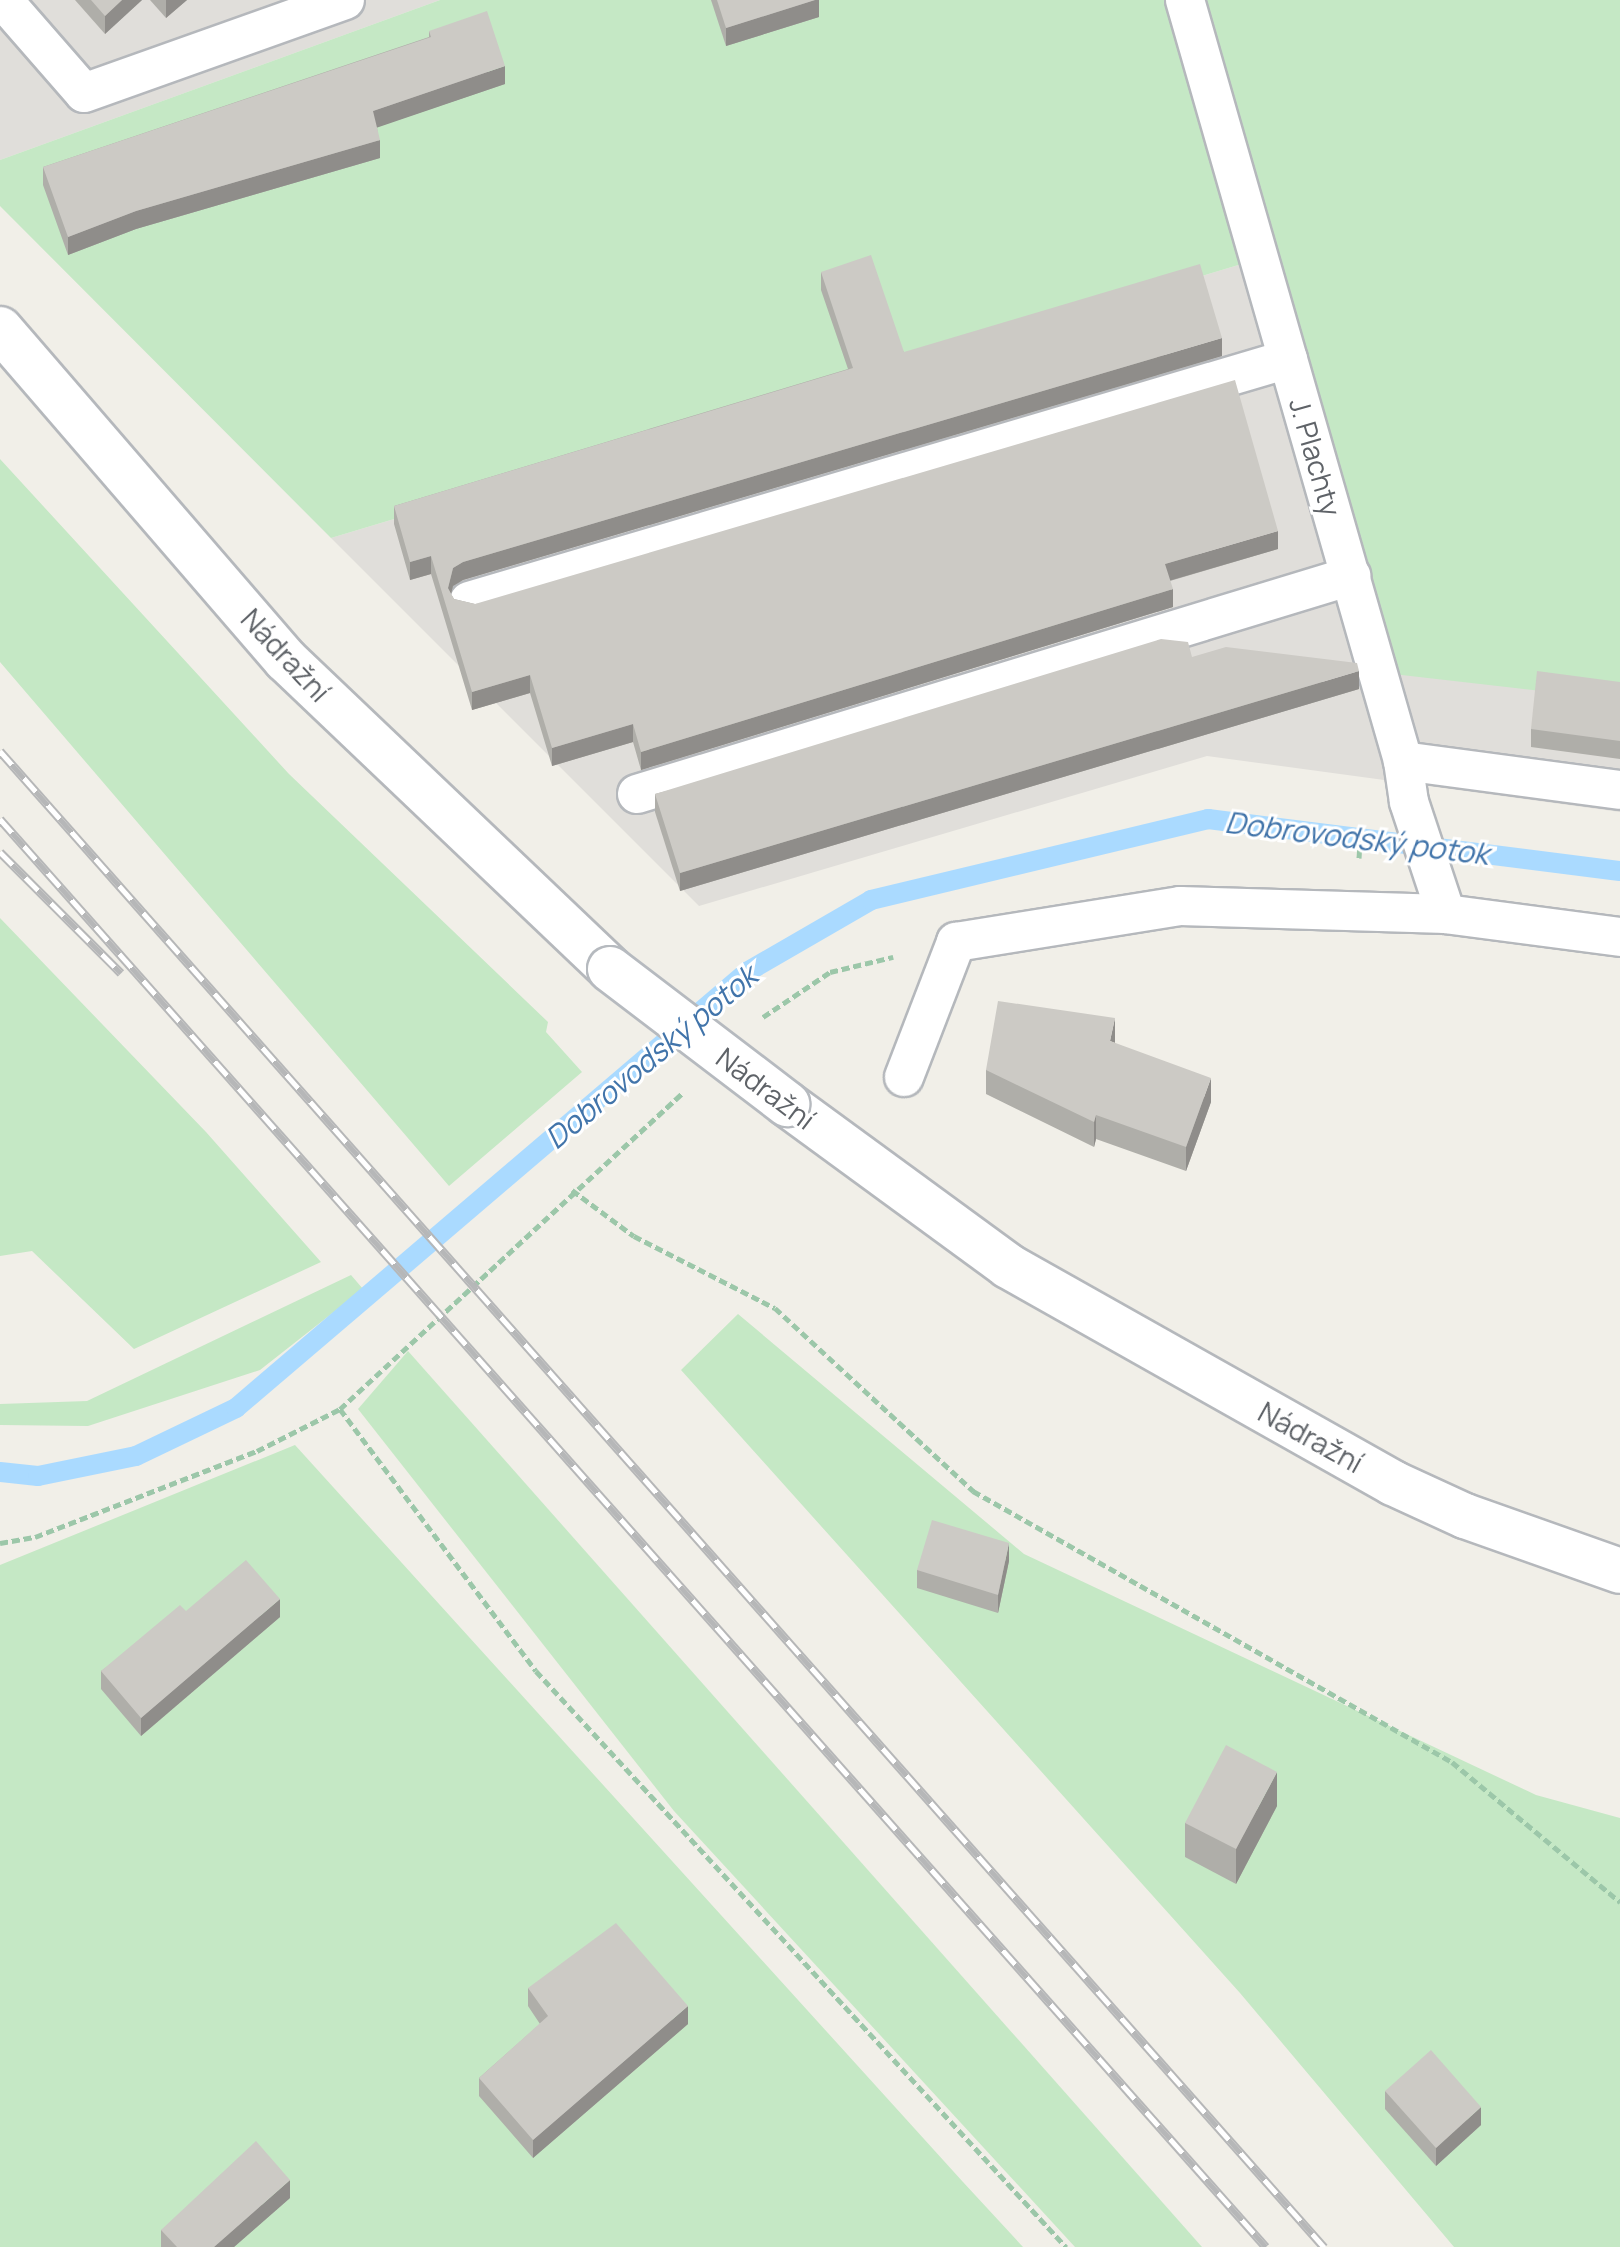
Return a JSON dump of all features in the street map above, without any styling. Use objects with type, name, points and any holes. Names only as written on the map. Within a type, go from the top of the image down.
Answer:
[{"type":"main road","name":"Nádražní","points":[[0,329],[286,660],[610,969],[1008,1266],[1380,1476],[1465,1516],[1620,1571]]},
{"type":"lane","points":[[3,0],[84,93],[318,4]]},
{"type":"lane","name":"J. Plachty","points":[[1185,0],[1403,761],[1409,802],[1442,904]]},
{"type":"lane","points":[[469,601],[1288,359]]},
{"type":"lane","points":[[637,794],[1351,576]]},
{"type":"lane","points":[[1403,761],[1620,790]]},
{"type":"lane","points":[[904,1077],[956,942],[1180,906],[1442,904],[1620,937]]},
{"type":"path","points":[[1359,866],[1361,820]]},
{"type":"path","points":[[759,1020],[830,972],[956,942]]},
{"type":"path","points":[[0,1543],[35,1537],[227,1462],[340,1409],[572,1190],[686,1089]]},
{"type":"path","points":[[572,1190],[634,1236],[775,1308],[847,1380],[973,1491],[1452,1762],[1620,1902]]},
{"type":"path","points":[[340,1409],[536,1671],[1066,2247]]},
{"type":"shaded area","points":[[0,0],[440,0],[0,160]]},
{"type":"shaded area","points":[[1245,263],[1537,689],[1620,700],[1620,812],[1207,756],[699,906],[331,538]]},
{"type":"green space","points":[[440,0],[1620,0],[1620,700],[1358,670],[1245,263],[331,538],[0,206],[0,160]]},
{"type":"green space","points":[[0,459],[289,774],[548,1022],[546,1032],[582,1072],[449,1186],[0,662]]},
{"type":"green space","points":[[0,918],[206,1132],[321,1262],[134,1349],[32,1251],[0,1256]]},
{"type":"green space","points":[[351,1275],[363,1289],[260,1370],[88,1426],[0,1425],[0,1404],[87,1401]]},
{"type":"green space","points":[[738,1314],[1024,1554],[1536,1795],[1620,1818],[1620,2247],[1454,2247],[1240,1993],[681,1370]]},
{"type":"green space","points":[[408,1351],[1202,2247],[1075,2247],[674,1811],[358,1409]]},
{"type":"green space","points":[[295,1445],[1023,2247],[0,2247],[0,1565]]},
{"type":"building","points":[[91,0],[122,0],[105,16]]},
{"type":"building","points":[[717,0],[815,0],[726,28]]},
{"type":"building","points":[[487,11],[505,66],[373,111],[380,140],[136,211],[68,237],[43,167],[431,37],[429,31]]},
{"type":"building","points":[[871,255],[904,352],[1200,264],[1222,338],[463,562],[453,568],[448,588],[454,599],[475,604],[1235,380],[1278,531],[1165,564],[1173,589],[641,752],[633,724],[552,748],[530,675],[472,692],[431,556],[410,562],[394,506],[853,368],[821,272]]},
{"type":"building","points":[[1161,639],[1188,642],[1192,657],[1226,647],[1357,663],[1359,671],[680,873],[655,794]]},
{"type":"building","points":[[1537,671],[1620,682],[1620,741],[1531,729]]},
{"type":"building","points":[[998,1001],[1115,1018],[1110,1041],[1211,1078],[1186,1147],[1096,1115],[1094,1122],[986,1070]]},
{"type":"building","points":[[932,1520],[1009,1543],[998,1595],[917,1570]]},
{"type":"building","points":[[246,1560],[280,1599],[141,1718],[101,1671],[180,1605],[186,1611]]},
{"type":"building","points":[[1226,1745],[1277,1772],[1236,1849],[1185,1823]]},
{"type":"building","points":[[616,1923],[688,2006],[533,2140],[479,2078],[548,2016],[528,1988]]},
{"type":"building","points":[[1431,2050],[1481,2107],[1436,2148],[1385,2091]]},
{"type":"building","points":[[256,2141],[290,2180],[214,2247],[177,2247],[161,2230]]},
{"type":"waterway","name":"Dobrovodský potok","points":[[0,1472],[38,1476],[136,1456],[236,1408],[747,972],[871,900],[1208,819],[1620,871]]},
{"type":"railway","points":[[0,751],[1324,2247]]},
{"type":"railway","points":[[0,819],[1266,2247]]},
{"type":"railway","points":[[0,852],[121,973]]}]
